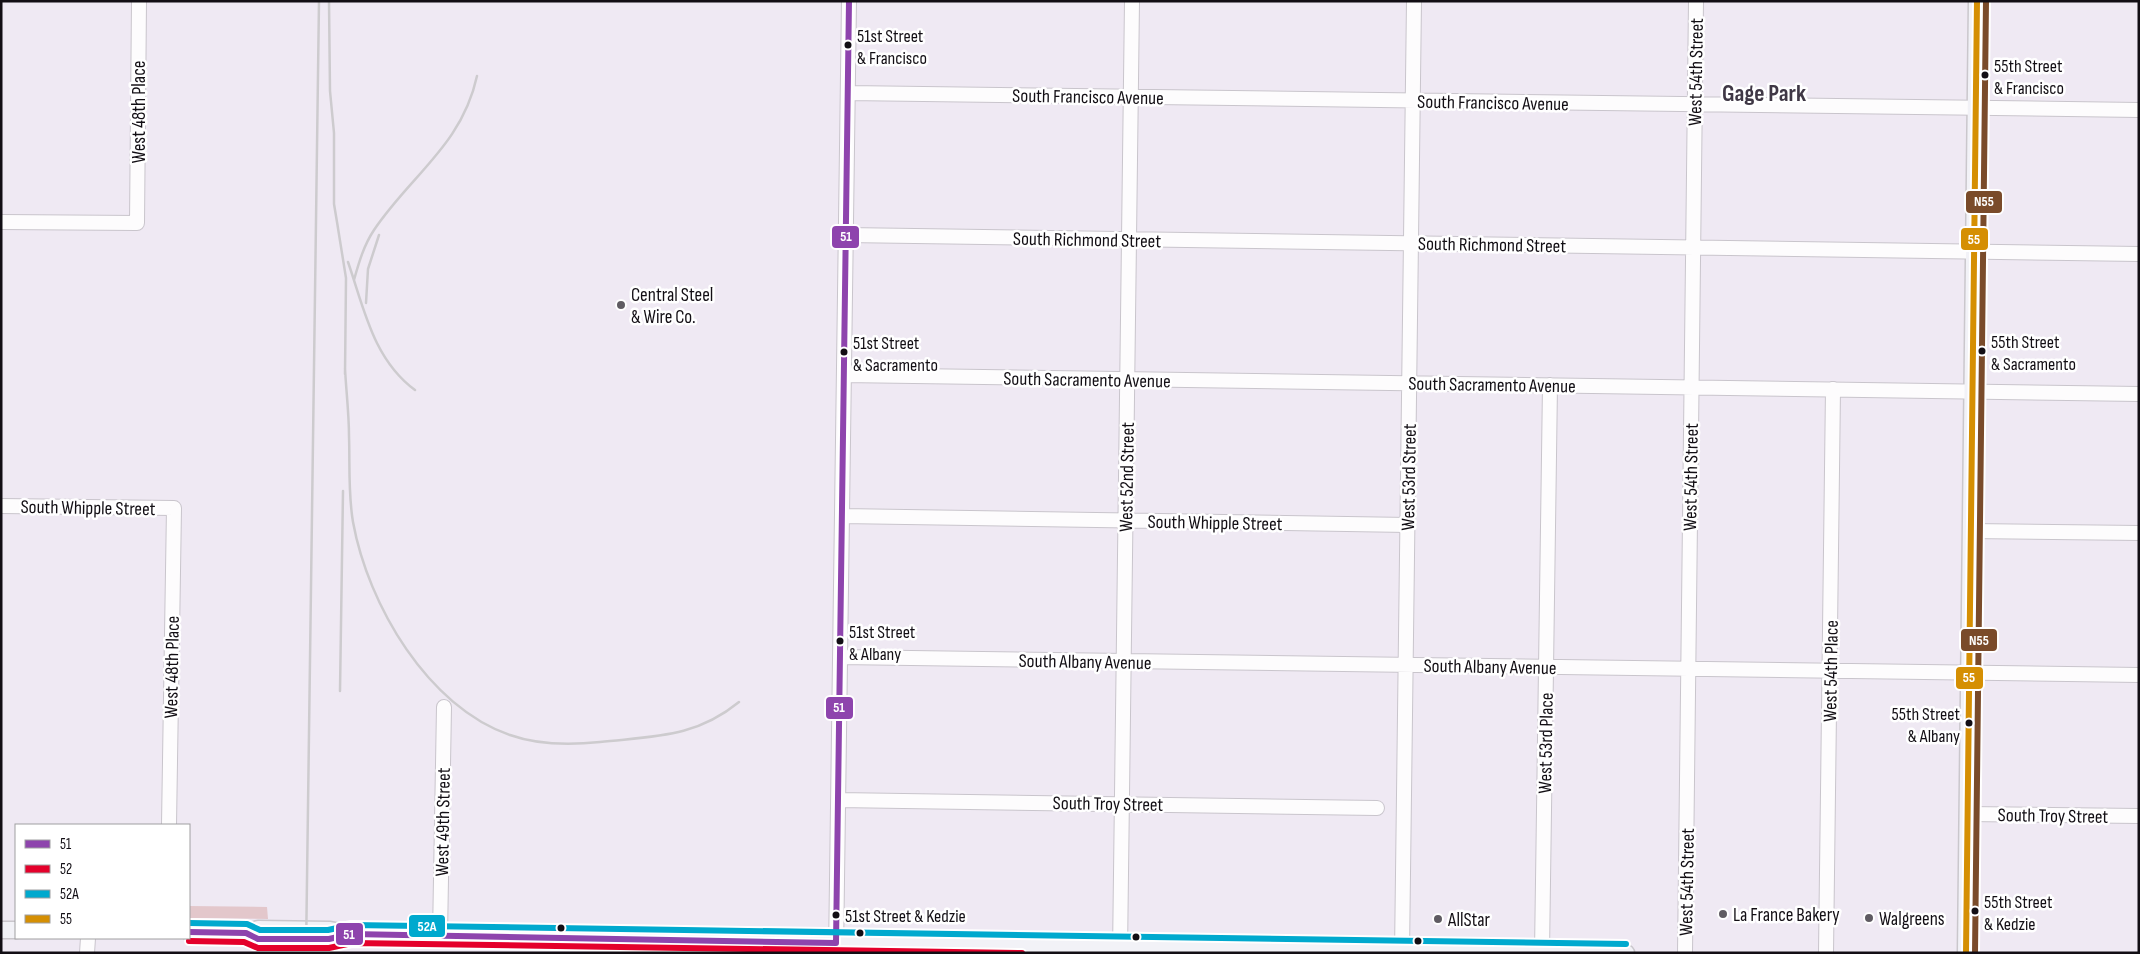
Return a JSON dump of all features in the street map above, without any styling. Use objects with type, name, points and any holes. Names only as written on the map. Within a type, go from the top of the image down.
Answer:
[{"type":"main road","points":[[1966,953],[1976,1]]},
{"type":"main road","points":[[190,932],[246,933],[258,929],[330,930],[351,934],[836,948],[1626,953]]},
{"type":"main road","points":[[1,930],[15,930]]},
{"type":"street","name":"West 48th Place","points":[[1,222],[137,223],[139,1]]},
{"type":"street","points":[[836,948],[850,1]]},
{"type":"street","name":"West 52nd Street","points":[[1120,949],[1132,1]]},
{"type":"street","name":"West 53rd Street","points":[[1402,951],[1414,1]]},
{"type":"street","name":"West 54th Street","points":[[1685,953],[1696,1]]},
{"type":"street","name":"South Francisco Avenue","points":[[848,93],[2139,110]]},
{"type":"street","name":"South Richmond Street","points":[[846,235],[2139,254]]},
{"type":"street","name":"South Sacramento Avenue","points":[[844,375],[2139,394]]},
{"type":"street","name":"West 53rd Place","points":[[1542,952],[1550,385]]},
{"type":"street","name":"West 54th Place","points":[[1826,953],[1834,389]]},
{"type":"street","name":"South Whipple Street","points":[[1,506],[174,508]]},
{"type":"street","name":"West 48th Place","points":[[169,824],[174,508]]},
{"type":"street","name":"South Whipple Street","points":[[842,516],[1408,525]]},
{"type":"street","points":[[1970,531],[2139,533]]},
{"type":"street","name":"South Albany Avenue","points":[[840,657],[2139,675]]},
{"type":"street","name":"West 49th Street","points":[[440,936],[444,707]]},
{"type":"street","name":"South Troy Street","points":[[838,800],[1377,808]]},
{"type":"street","name":"South Troy Street","points":[[1968,814],[2139,816]]},
{"type":"street","points":[[87,953],[88,939]]},
{"type":"shaded area","points":[[190,906],[267,907],[268,919],[190,918]]},
{"type":"railway","points":[[306,953],[319,1]]},
{"type":"railway","points":[[329,1],[330,91],[334,133],[334,204],[338,228]]},
{"type":"railway","points":[[354,280],[370,236],[388,210],[448,141],[470,100],[477,76]]},
{"type":"railway","points":[[337,222],[346,278],[345,374]]},
{"type":"railway","points":[[366,303],[368,269],[379,235]]},
{"type":"railway","points":[[348,262],[365,315],[380,348],[389,363],[415,390]]},
{"type":"railway","points":[[345,368],[349,427],[350,500],[361,554],[372,586],[406,649],[428,677],[453,702],[480,721],[510,735],[532,741],[566,744],[656,736],[690,729],[723,714],[739,702]]},
{"type":"railway","points":[[340,691],[343,491]]},
{"type":"transit line","name":"51","points":[[836,943],[849,1]]},
{"type":"transit line","name":"55","points":[[1966,953],[1977,1]]},
{"type":"transit line","name":"N55","points":[[1975,953],[1986,1]]},
{"type":"transit line","name":"52A","points":[[190,923],[247,924],[260,930],[328,930],[351,925],[1626,944]]},
{"type":"transit line","name":"51","points":[[190,932],[246,933],[258,939],[329,939],[351,934],[836,943]]},
{"type":"transit line","name":"52","points":[[189,941],[244,942],[258,948],[329,948],[352,943],[1022,953]]},
{"type":"place","name":"51st Street & Francisco","points":[[848,45]]},
{"type":"place","name":"55th Street & Francisco","points":[[1985,75]]},
{"type":"place","name":"Central Steel & Wire Co.","points":[[621,305]]},
{"type":"place","name":"55th Street & Sacramento","points":[[1982,351]]},
{"type":"place","name":"51st Street & Sacramento","points":[[844,352]]},
{"type":"place","name":"51st Street & Albany","points":[[840,641]]},
{"type":"place","name":"55th Street & Albany","points":[[1969,723]]},
{"type":"place","name":"55th Street & Kedzie","points":[[1975,911]]},
{"type":"place","name":"La France Bakery","points":[[1723,914]]},
{"type":"place","name":"51st Street & Kedzie","points":[[836,915]]},
{"type":"place","name":"Walgreens","points":[[1869,918]]},
{"type":"place","name":"AllStar","points":[[1438,919]]},
{"type":"district","name":"Gage Park","points":[[1764,93]]}]
